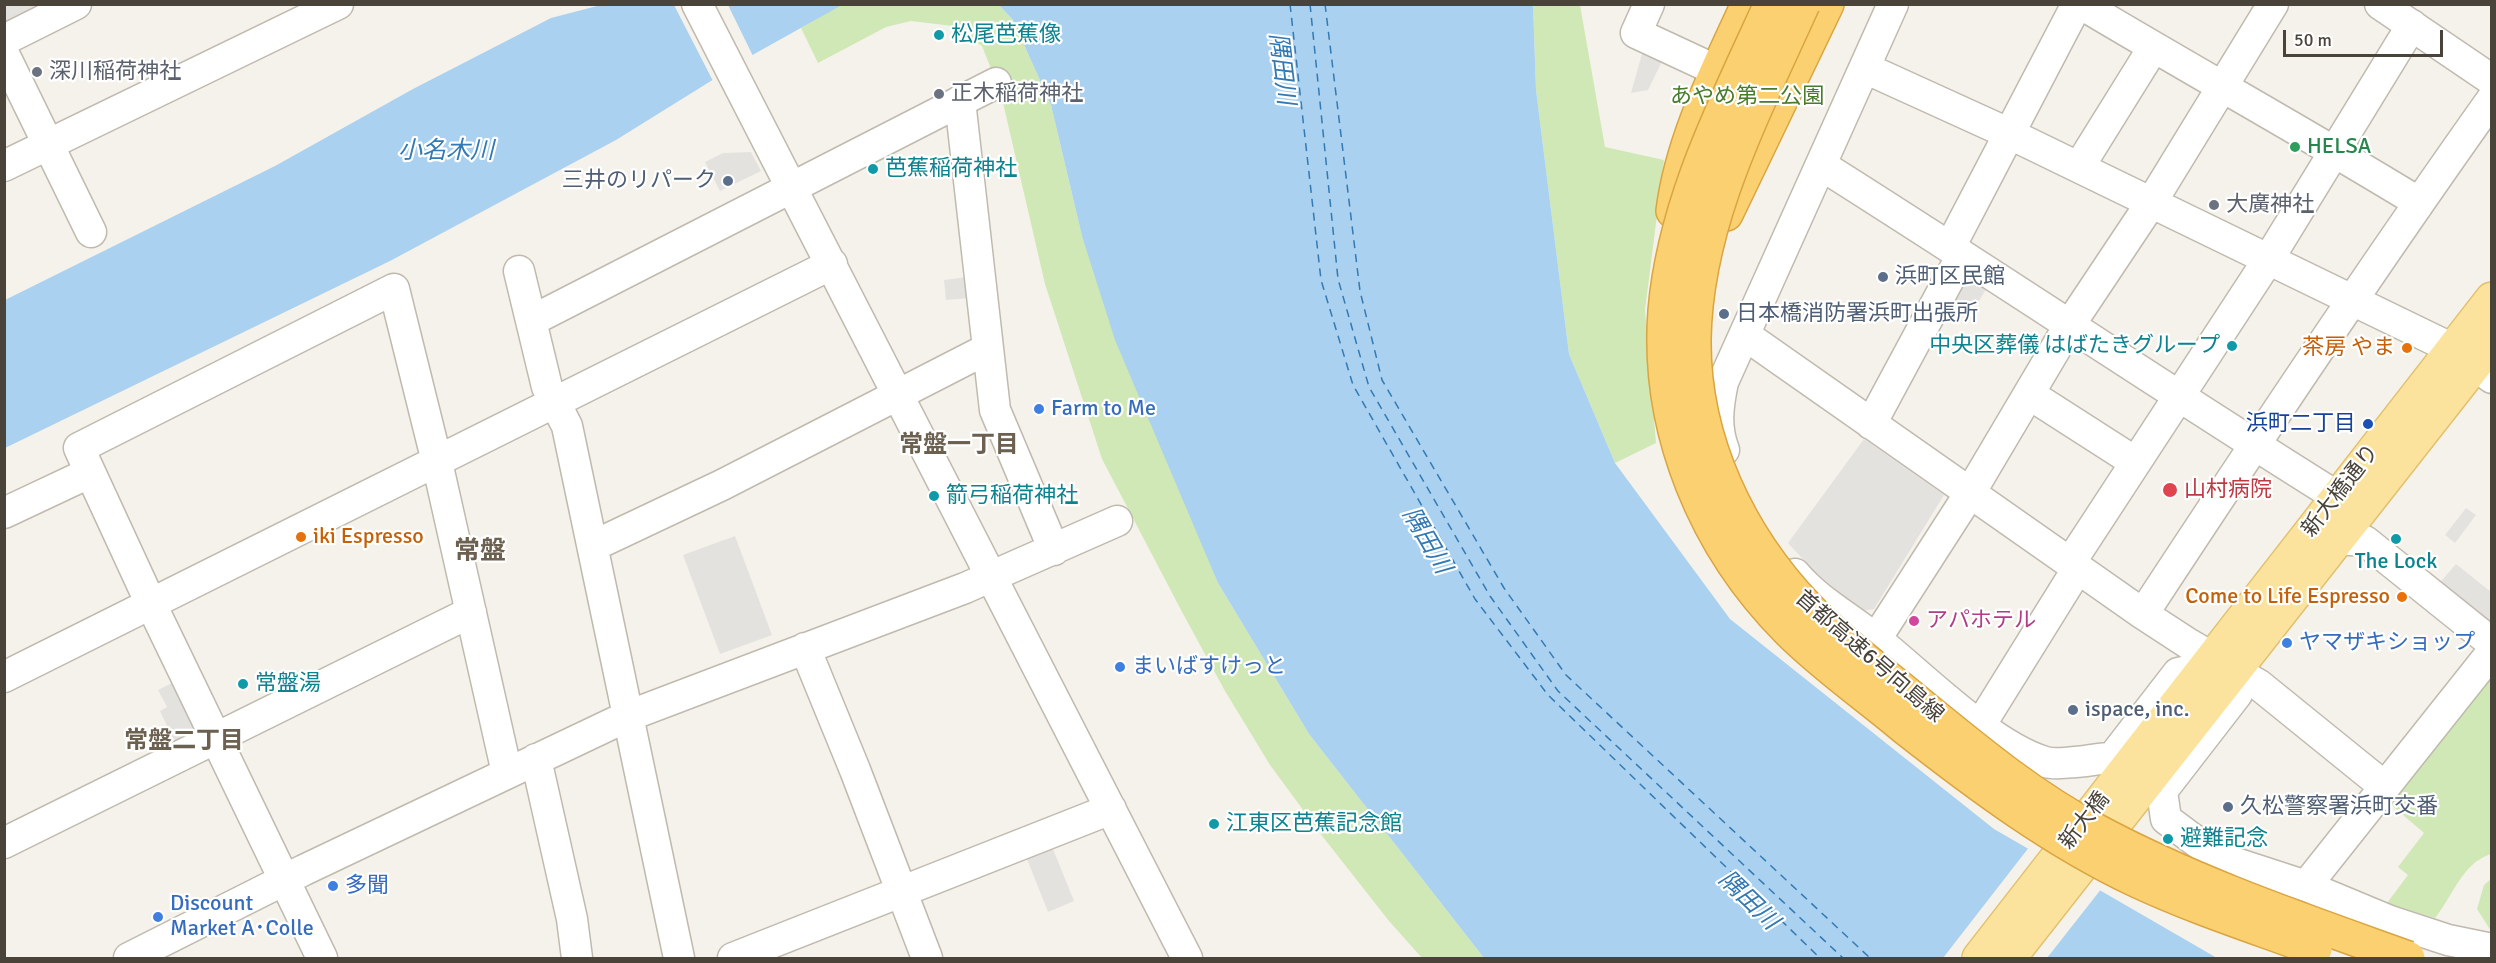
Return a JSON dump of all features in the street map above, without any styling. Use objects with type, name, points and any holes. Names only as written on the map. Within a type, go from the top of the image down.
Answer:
[{"type":"highway","points":[[1684,278],[1676,188],[1689,142],[1748,4]]},
{"type":"highway","name":"首都高速6号向島線","points":[[1771,4],[1702,159],[1686,202],[1684,278],[1695,313],[1695,369],[1704,422],[1714,459],[1736,510],[1750,534],[1786,584],[1834,633],[1967,742],[2028,788],[2089,827],[2184,873],[2302,920],[2408,958]]},
{"type":"highway","name":"首都高速6号向島線","points":[[1803,4],[1684,278],[1664,343],[1666,374],[1675,431],[1684,462],[1696,495],[1726,552],[1765,604],[1815,655],[1944,758],[2044,829],[2121,872],[2209,912],[2342,958]]},
{"type":"highway","points":[[1684,278],[1712,243],[1827,4]]},
{"type":"main road","name":"新大橋通り","points":[[2211,675],[2336,539],[2478,358],[2492,299]]},
{"type":"main road","name":"新大橋通り","points":[[2211,675],[2336,496],[2478,358]]},
{"type":"main road","name":"新大橋","points":[[1979,958],[2211,675]]},
{"type":"main road","name":"新大橋","points":[[2009,958],[2211,675]]},
{"type":"street","points":[[4,40],[76,4]]},
{"type":"street","points":[[4,166],[338,4]]},
{"type":"street","points":[[698,4],[1187,958]]},
{"type":"street","points":[[1649,4],[1636,33],[1709,67]]},
{"type":"street","points":[[1893,4],[1724,382],[1719,403],[1717,425],[1723,445],[1744,496],[1779,555],[1800,580],[1818,596],[2021,753],[2049,763],[2114,757],[2178,673],[2211,675],[2259,685],[2385,787]]},
{"type":"street","points":[[1871,424],[1956,251],[2010,134],[2079,4],[2222,88],[2334,150],[2418,202]]},
{"type":"street","points":[[1876,639],[1970,493],[2069,326],[2151,202],[2273,4]]},
{"type":"street","points":[[2380,4],[2492,80]]},
{"type":"street","points":[[1981,724],[2135,462],[2268,260],[2412,25]]},
{"type":"street","points":[[2079,167],[2153,48]]},
{"type":"street","points":[[4,54],[91,232]]},
{"type":"street","points":[[1865,68],[2010,134],[2268,260],[2478,358]]},
{"type":"street","points":[[531,321],[996,82]]},
{"type":"street","points":[[2144,614],[2254,445],[2418,202],[2492,99]]},
{"type":"street","points":[[960,100],[995,410],[1054,550]]},
{"type":"street","points":[[1821,165],[2336,496]]},
{"type":"street","points":[[4,677],[832,264]]},
{"type":"street","points":[[519,271],[547,387],[567,426],[679,958]]},
{"type":"street","points":[[322,958],[151,604],[79,448],[394,289],[437,462],[507,773]]},
{"type":"street","points":[[1745,335],[2144,614],[2211,675],[2237,694],[2162,791],[2166,819],[2217,857],[2306,886],[2390,921],[2448,940],[2487,948]]},
{"type":"street","points":[[593,546],[752,470],[987,349]]},
{"type":"street","points":[[2029,394],[2135,462]]},
{"type":"street","points":[[4,513],[89,472]]},
{"type":"street","points":[[129,958],[628,716],[992,577],[1117,521]]},
{"type":"street","points":[[2336,539],[2365,541],[2492,643]]},
{"type":"street","points":[[4,843],[471,612]]},
{"type":"street","points":[[805,648],[855,770],[927,958]]},
{"type":"street","points":[[2306,886],[2492,652]]},
{"type":"street","points":[[537,759],[572,919],[578,958]]},
{"type":"street","points":[[733,958],[797,947],[901,892],[1111,809]]},
{"type":"green space","points":[[842,4],[999,5],[1013,20],[1051,105],[1082,236],[1218,583],[1309,734],[1484,958],[1422,958],[1389,921],[1323,837],[1270,765],[1225,691],[1102,459],[1045,284],[1001,94],[982,46],[953,26],[911,21],[886,27],[818,63],[801,28]]},
{"type":"green space","points":[[1533,5],[1580,5],[1605,147],[1664,160],[1645,310],[1656,443],[1615,463],[1569,354],[1536,90]]},
{"type":"green space","points":[[2491,669],[2491,854],[2481,858],[2465,872],[2435,918],[2387,903],[2408,875],[2398,867],[2424,833],[2388,802]]},
{"type":"green space","points":[[2491,879],[2491,931],[2477,909],[2484,885]]},
{"type":"shaded area","points":[[4,5],[48,5],[10,23],[5,21]]},
{"type":"shaded area","points":[[1645,43],[1666,53],[1648,90],[1631,93]]},
{"type":"shaded area","name":"三井のリパーク","points":[[751,152],[761,171],[720,191],[705,162],[723,153]]},
{"type":"shaded area","points":[[1964,265],[1990,283],[1972,312],[1947,297]]},
{"type":"shaded area","points":[[967,277],[969,298],[946,300],[944,280]]},
{"type":"shaded area","points":[[1864,439],[1944,495],[1874,609],[1862,611],[1812,569],[1788,543]]},
{"type":"shaded area","points":[[2466,508],[2476,515],[2455,543],[2445,535]]},
{"type":"shaded area","points":[[735,536],[772,635],[720,654],[683,555]]},
{"type":"shaded area","points":[[2456,564],[2491,592],[2491,628],[2437,586]]},
{"type":"shaded area","points":[[174,682],[197,731],[177,747],[160,711],[167,707],[158,690]]},
{"type":"shaded area","points":[[1053,849],[1074,901],[1048,912],[1027,859]]},
{"type":"water","name":"小名木川","points":[[601,5],[842,5],[756,53],[616,140],[390,261],[5,448],[5,300],[275,166],[413,89],[551,18]]},
{"type":"water","name":"隅田川","points":[[999,5],[1533,5],[1536,90],[1569,354],[1615,463],[1730,619],[1994,829],[2217,958],[1484,958],[1309,734],[1218,583],[1115,340],[1082,236],[1051,105],[1013,20]]},
{"type":"pier","points":[[674,5],[728,5],[754,58],[714,83]]},
{"type":"pier","points":[[2030,846],[2102,888],[2047,958],[1943,958]]},
{"type":"ferry route","points":[[1290,4],[1321,280],[1353,385],[1475,599],[1548,695],[1820,958]]},
{"type":"ferry route","points":[[1310,4],[1338,279],[1369,387],[1490,596],[1558,691],[1843,958]]},
{"type":"ferry route","points":[[1325,4],[1360,291],[1382,380],[1504,588],[1566,675],[1870,958]]},
{"type":"place","name":"松尾芭蕉像","points":[[939,35]]},
{"type":"place","name":"深川稲荷神社","points":[[37,72]]},
{"type":"place","name":"正木稲荷神社","points":[[939,94]]},
{"type":"place","name":"HELSA","points":[[2295,147]]},
{"type":"place","name":"芭蕉稲荷神社","points":[[873,169]]},
{"type":"place","name":"三井のリパーク","points":[[728,181]]},
{"type":"place","name":"大廣神社","points":[[2214,205]]},
{"type":"place","name":"浜町区民館","points":[[1883,277]]},
{"type":"place","name":"日本橋消防署浜町出張所","points":[[1724,314]]},
{"type":"place","name":"中央区葬儀 はばたきグループ","points":[[2232,346]]},
{"type":"place","name":"茶房 やま","points":[[2407,348]]},
{"type":"place","name":"Farm to Me","points":[[1039,409]]},
{"type":"place","name":"浜町二丁目","points":[[2368,424]]},
{"type":"place","name":"山村病院","points":[[2170,490]]},
{"type":"place","name":"箭弓稲荷神社","points":[[934,496]]},
{"type":"place","name":"iki Espresso","points":[[301,537]]},
{"type":"place","name":"The Lock","points":[[2396,539]]},
{"type":"place","name":"Come to Life Espresso","points":[[2402,597]]},
{"type":"place","name":"アパホテル","points":[[1914,621]]},
{"type":"place","name":"ヤマザキショップ","points":[[2287,643]]},
{"type":"place","name":"まいばすけっと","points":[[1120,667]]},
{"type":"place","name":"常盤湯","points":[[243,684]]},
{"type":"place","name":"ispace, inc.","points":[[2073,710]]},
{"type":"place","name":"久松警察署浜町交番","points":[[2228,807]]},
{"type":"place","name":"江東区芭蕉記念館","points":[[1214,824]]},
{"type":"place","name":"避難記念","points":[[2168,839]]},
{"type":"place","name":"多聞","points":[[333,886]]},
{"type":"place","name":"Discount Market A･Colle","points":[[158,917]]},
{"type":"district","name":"常盤一丁目","points":[[959,446]]},
{"type":"district","name":"常盤","points":[[480,552]]},
{"type":"district","name":"常盤二丁目","points":[[184,742]]},
{"type":"park label","name":"あやめ第二公園","points":[[1747,97]]}]
